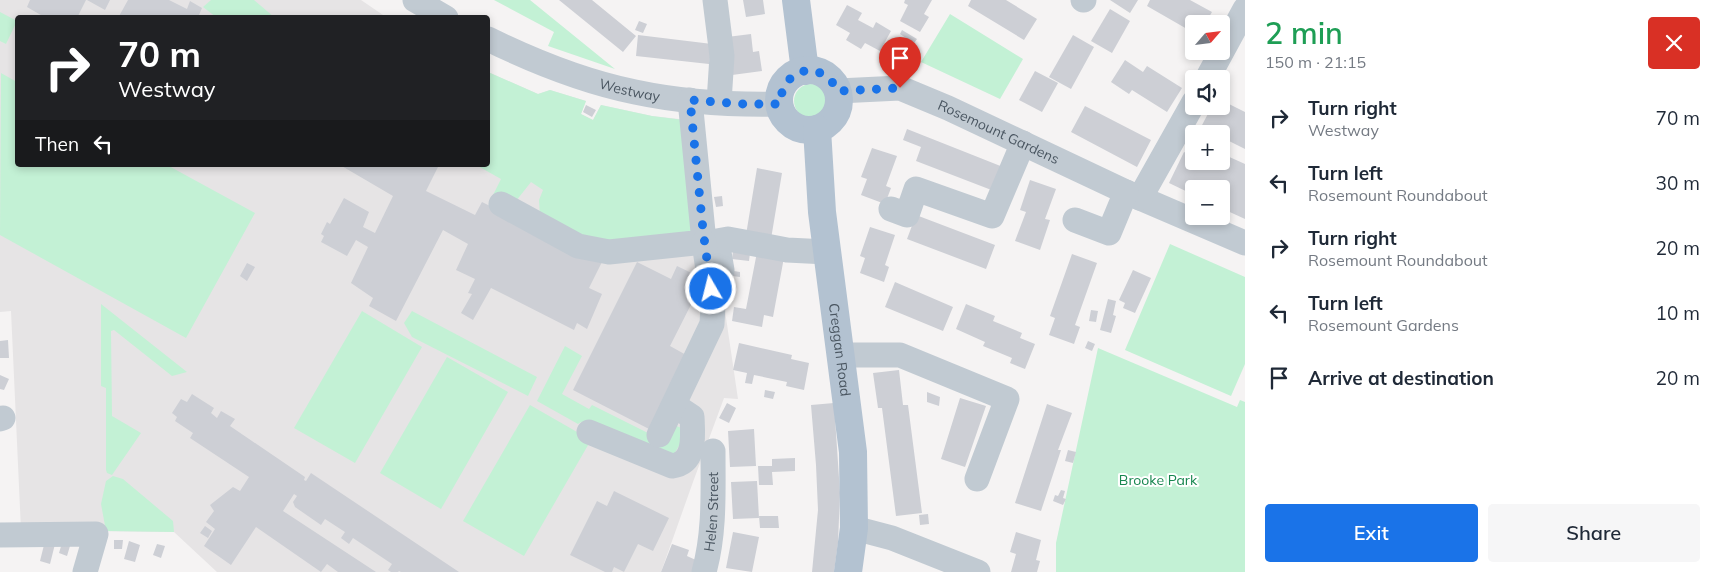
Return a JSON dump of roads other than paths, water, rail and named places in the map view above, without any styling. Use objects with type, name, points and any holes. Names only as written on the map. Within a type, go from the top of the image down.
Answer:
[{"type":"main road","points":[[796,0],[805,71]]},
{"type":"main road","points":[[805,71],[816,71],[825,75],[833,82],[838,91],[839,101],[833,119],[817,129],[806,130],[797,128],[785,117],[780,104],[780,94],[789,78],[805,71]]},
{"type":"main road","name":"Creggan Road","points":[[817,129],[822,212],[853,452],[854,528],[848,572]]},
{"type":"street","points":[[416,0],[441,15]]},
{"type":"street","points":[[711,3],[722,56],[720,102]]},
{"type":"street","points":[[1212,70],[1245,9]]},
{"type":"street","name":"Westway","points":[[490,40],[582,78],[635,92],[690,100],[744,104],[780,104]]},
{"type":"street","name":"Rosemount Gardens","points":[[838,91],[900,88],[948,108],[1133,195],[1245,243]]},
{"type":"street","points":[[690,100],[711,241],[722,275]]},
{"type":"street","points":[[1075,220],[1108,233],[1185,115]]},
{"type":"street","points":[[891,209],[907,215],[916,189],[992,216],[1023,143]]},
{"type":"street","points":[[501,204],[578,246],[608,252],[728,239],[787,250],[827,252]]},
{"type":"street","points":[[659,436],[712,324],[712,205]]},
{"type":"street","points":[[840,355],[900,355],[1006,399],[977,479]]},
{"type":"street","points":[[589,432],[672,466],[680,465],[688,458],[692,444],[692,417],[674,405]]},
{"type":"street","name":"Helen Street","points":[[704,572],[710,552],[713,522],[712,451]]},
{"type":"street","points":[[854,528],[892,538],[978,572]]},
{"type":"street","points":[[0,534],[96,534],[85,572]]},
{"type":"park label","name":"Brooke Park","points":[[1158,480]]}]
